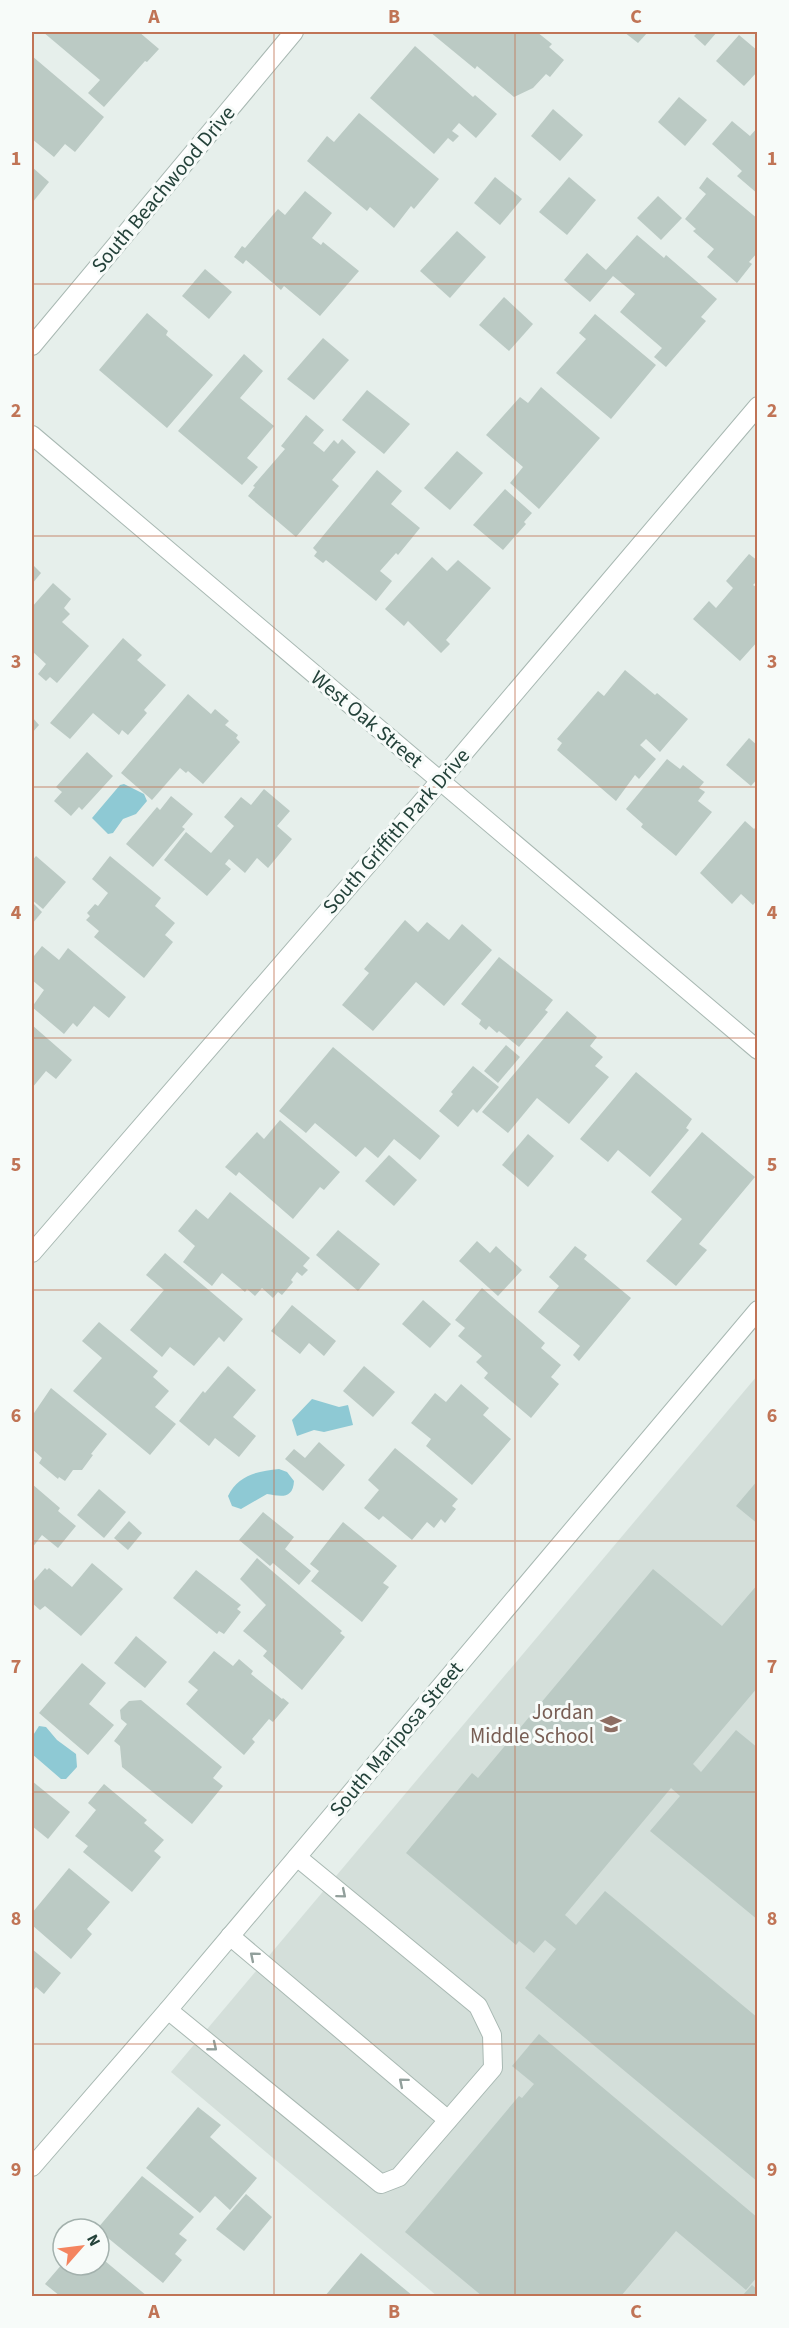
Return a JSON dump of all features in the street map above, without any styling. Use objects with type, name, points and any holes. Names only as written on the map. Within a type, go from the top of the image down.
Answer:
[{"type":"street","name":"South Beachwood Drive","points":[[32,346],[294,32]]},
{"type":"street","name":"South Griffith Park Drive","points":[[32,1253],[440,781],[758,406]]},
{"type":"street","name":"West Oak Street","points":[[32,435],[758,1050]]},
{"type":"street","name":"South Mariposa Street","points":[[32,2167],[168,2010],[758,1310]]},
{"type":"street","points":[[168,2010],[381,2184],[399,2177],[493,2068],[492,2035],[478,2006],[297,1857]]},
{"type":"street","points":[[230,1936],[448,2120]]},
{"type":"shaded area","name":"Jordan Middle School","points":[[757,1376],[757,2296],[437,2296],[171,2072]]},
{"type":"water","points":[[124,784],[144,794],[147,801],[136,814],[123,819],[113,833],[108,834],[92,818],[120,785]]},
{"type":"water","points":[[312,1399],[339,1407],[348,1405],[353,1425],[324,1432],[314,1430],[297,1436],[292,1420]]},
{"type":"water","points":[[279,1469],[287,1472],[294,1481],[288,1494],[281,1496],[267,1494],[241,1509],[232,1506],[228,1496],[237,1483],[249,1475]]},
{"type":"water","points":[[39,1726],[46,1727],[57,1740],[76,1754],[77,1767],[66,1779],[61,1779],[32,1754],[32,1737]]},
{"type":"building","points":[[43,32],[139,32],[159,49],[147,62],[145,61],[104,107],[88,93],[100,80]]},
{"type":"building","points":[[430,32],[537,32],[552,44],[549,47],[564,60],[550,77],[546,74],[533,88],[514,97],[477,66],[475,69]]},
{"type":"building","points":[[624,32],[648,32],[638,43]]},
{"type":"building","points":[[698,32],[717,32],[705,46],[694,36]]},
{"type":"building","points":[[739,35],[758,51],[758,71],[744,86],[716,61]]},
{"type":"building","points":[[415,46],[473,97],[475,95],[497,114],[476,138],[459,123],[452,131],[459,136],[453,142],[448,138],[434,154],[370,98]]},
{"type":"building","points":[[32,56],[104,117],[75,152],[65,144],[54,157],[32,139]]},
{"type":"building","points":[[679,97],[707,120],[685,146],[658,122]]},
{"type":"building","points":[[553,109],[583,135],[560,161],[531,136]]},
{"type":"building","points":[[359,113],[439,179],[414,209],[411,206],[394,228],[370,207],[367,211],[307,161],[327,136],[334,142]]},
{"type":"building","points":[[732,121],[750,136],[758,127],[758,194],[737,176],[742,171],[712,144]]},
{"type":"building","points":[[32,167],[49,182],[32,203]]},
{"type":"building","points":[[495,177],[522,199],[500,225],[474,203]]},
{"type":"building","points":[[569,177],[596,200],[567,235],[539,212]]},
{"type":"building","points":[[707,177],[758,219],[758,252],[749,262],[752,264],[737,283],[707,257],[714,249],[693,231],[696,229],[685,219],[706,194],[699,188]]},
{"type":"building","points":[[305,191],[332,213],[312,238],[321,245],[323,242],[359,271],[320,316],[284,286],[281,290],[246,260],[243,264],[234,257],[242,246],[245,248],[278,209],[285,215]]},
{"type":"building","points":[[658,196],[682,218],[661,240],[637,218]]},
{"type":"building","points":[[457,231],[486,257],[450,298],[420,271]]},
{"type":"building","points":[[637,235],[664,258],[666,255],[717,299],[701,317],[706,321],[666,367],[654,357],[662,348],[620,312],[635,294],[613,276],[590,302],[564,280],[587,253],[606,270]]},
{"type":"building","points":[[205,269],[232,292],[209,319],[182,296]]},
{"type":"building","points":[[504,297],[533,324],[509,351],[479,325]]},
{"type":"building","points":[[147,313],[168,331],[166,335],[213,375],[167,428],[99,370]]},
{"type":"building","points":[[595,314],[656,365],[611,419],[556,373],[586,339],[579,333]]},
{"type":"building","points":[[323,338],[349,360],[314,400],[287,379]]},
{"type":"building","points":[[244,354],[263,371],[240,398],[274,426],[247,458],[258,467],[242,485],[178,431]]},
{"type":"building","points":[[541,387],[600,438],[539,509],[510,483],[523,467],[486,435],[520,397],[528,403]]},
{"type":"building","points":[[367,390],[410,424],[384,454],[342,420]]},
{"type":"building","points":[[306,415],[324,430],[313,443],[324,452],[334,440],[338,444],[342,439],[356,452],[332,480],[339,486],[296,537],[248,496],[255,487],[253,486],[285,449],[281,446]]},
{"type":"building","points":[[457,451],[483,473],[450,510],[424,488]]},
{"type":"building","points":[[377,470],[402,491],[391,504],[420,528],[398,555],[396,553],[380,571],[392,581],[376,601],[326,560],[323,563],[314,556],[317,552],[313,548]]},
{"type":"building","points":[[505,489],[532,513],[524,522],[526,524],[503,550],[473,525]]},
{"type":"building","points":[[749,554],[758,561],[758,580],[753,585],[758,588],[758,641],[740,661],[693,619],[709,601],[716,608],[733,588],[726,581]]},
{"type":"building","points":[[432,557],[447,571],[458,560],[491,588],[446,640],[450,644],[441,653],[408,621],[404,626],[385,609]]},
{"type":"building","points":[[32,564],[41,573],[32,584]]},
{"type":"building","points":[[53,583],[71,599],[64,608],[70,614],[62,622],[89,646],[57,683],[50,677],[46,681],[38,674],[46,664],[32,651],[32,607]]},
{"type":"building","points":[[123,638],[142,655],[137,660],[166,685],[144,710],[147,713],[128,735],[122,730],[119,735],[93,713],[70,739],[50,723]]},
{"type":"building","points":[[625,670],[688,719],[660,752],[646,739],[640,745],[656,759],[639,779],[635,775],[616,801],[557,750],[562,743],[557,739],[598,691],[604,696]]},
{"type":"building","points":[[188,694],[211,714],[215,709],[229,721],[225,725],[238,735],[236,738],[240,742],[203,784],[188,771],[186,773],[180,768],[152,800],[121,773]]},
{"type":"building","points":[[32,717],[39,725],[32,733]]},
{"type":"building","points":[[749,738],[758,746],[758,778],[751,786],[726,765]]},
{"type":"building","points":[[87,752],[113,776],[82,810],[79,807],[71,816],[54,801],[62,792],[56,787]]},
{"type":"building","points":[[667,759],[680,769],[683,765],[704,782],[699,788],[705,792],[698,801],[712,812],[676,856],[641,827],[643,824],[626,809]]},
{"type":"building","points":[[264,789],[290,811],[277,826],[292,839],[268,868],[257,858],[245,873],[229,859],[225,864],[231,869],[207,896],[164,860],[186,832],[211,853],[234,826],[224,817],[241,797],[251,805]]},
{"type":"building","points":[[171,796],[193,814],[182,827],[185,829],[153,867],[126,844],[157,807],[160,810]]},
{"type":"building","points":[[745,821],[754,829],[758,825],[758,899],[753,905],[741,894],[732,904],[700,873]]},
{"type":"building","points":[[36,856],[66,882],[43,909],[32,900],[32,861]]},
{"type":"building","points":[[110,856],[161,898],[155,906],[175,923],[165,935],[173,942],[144,978],[94,937],[99,931],[86,920],[90,916],[87,913],[95,904],[98,906],[108,893],[92,879]]},
{"type":"building","points":[[32,902],[42,912],[32,924]]},
{"type":"building","points":[[405,920],[418,932],[427,922],[449,940],[462,924],[492,950],[444,1006],[416,982],[373,1031],[342,1005],[369,973],[364,969]]},
{"type":"building","points":[[42,946],[59,960],[68,948],[126,997],[109,1018],[94,1006],[77,1027],[73,1023],[64,1034],[32,1007],[44,990],[32,980],[32,954],[34,956]]},
{"type":"building","points":[[499,957],[553,1000],[545,1010],[548,1012],[519,1047],[499,1031],[497,1033],[489,1026],[486,1030],[479,1024],[481,1020],[461,1004]]},
{"type":"building","points":[[567,1011],[597,1037],[590,1046],[603,1057],[595,1066],[609,1077],[569,1124],[537,1098],[508,1133],[482,1112]]},
{"type":"building","points":[[32,1025],[72,1060],[56,1079],[46,1071],[32,1088]]},
{"type":"building","points":[[506,1045],[520,1057],[498,1083],[484,1071]]},
{"type":"building","points":[[333,1047],[440,1136],[420,1160],[394,1139],[378,1158],[365,1147],[356,1157],[315,1123],[306,1133],[279,1111]]},
{"type":"building","points":[[473,1066],[499,1087],[477,1113],[473,1109],[458,1127],[439,1111],[453,1094],[451,1092]]},
{"type":"building","points":[[636,1072],[692,1119],[686,1128],[689,1130],[650,1177],[618,1150],[608,1162],[580,1139]]},
{"type":"building","points":[[280,1120],[340,1172],[324,1190],[320,1187],[293,1219],[239,1172],[236,1176],[225,1167],[257,1132],[264,1139]]},
{"type":"building","points":[[702,1132],[755,1177],[699,1244],[707,1250],[676,1286],[646,1261],[682,1219],[651,1192]]},
{"type":"building","points":[[528,1134],[554,1156],[528,1187],[502,1165]]},
{"type":"building","points":[[389,1155],[417,1180],[394,1206],[365,1181]]},
{"type":"building","points":[[230,1192],[310,1258],[303,1266],[308,1270],[302,1276],[297,1272],[291,1280],[293,1282],[282,1295],[278,1292],[273,1298],[262,1288],[255,1296],[247,1289],[245,1292],[222,1273],[212,1286],[183,1262],[195,1246],[178,1231],[196,1209],[208,1219]]},
{"type":"building","points":[[338,1230],[380,1264],[358,1291],[316,1255]]},
{"type":"building","points":[[477,1241],[490,1253],[496,1246],[522,1270],[498,1296],[459,1261]]},
{"type":"building","points":[[575,1246],[587,1255],[584,1259],[631,1298],[579,1361],[573,1355],[580,1346],[538,1312],[559,1286],[549,1277]]},
{"type":"building","points":[[165,1253],[243,1319],[224,1342],[219,1337],[194,1366],[170,1347],[162,1357],[130,1330],[164,1290],[146,1275]]},
{"type":"building","points":[[482,1288],[545,1343],[541,1348],[561,1365],[551,1377],[559,1384],[531,1418],[484,1378],[488,1373],[476,1362],[482,1356],[458,1336],[465,1328],[455,1320]]},
{"type":"building","points":[[423,1300],[451,1324],[430,1348],[402,1324]]},
{"type":"building","points":[[292,1305],[336,1341],[324,1356],[309,1343],[300,1354],[271,1331]]},
{"type":"building","points":[[99,1322],[158,1371],[153,1377],[169,1391],[155,1407],[176,1424],[150,1455],[73,1391],[102,1358],[82,1341]]},
{"type":"building","points":[[228,1366],[256,1390],[233,1417],[256,1436],[239,1457],[215,1438],[209,1446],[179,1421],[203,1391],[205,1393]]},
{"type":"building","points":[[364,1366],[395,1392],[373,1417],[343,1391]]},
{"type":"building","points":[[461,1384],[489,1408],[483,1415],[511,1439],[472,1485],[426,1446],[431,1439],[411,1423],[435,1393],[446,1402]]},
{"type":"building","points":[[51,1388],[107,1434],[82,1470],[73,1470],[65,1481],[59,1477],[58,1479],[39,1463],[42,1458],[32,1449],[32,1416]]},
{"type":"building","points":[[319,1442],[345,1465],[323,1491],[285,1459],[294,1449],[305,1458]]},
{"type":"building","points":[[395,1448],[458,1499],[452,1506],[456,1509],[445,1523],[441,1519],[434,1528],[427,1522],[412,1540],[383,1516],[379,1520],[364,1508],[379,1490],[368,1480]]},
{"type":"building","points":[[758,1480],[758,1524],[736,1506]]},
{"type":"building","points":[[32,1484],[60,1508],[58,1511],[76,1526],[58,1548],[42,1535],[32,1548]]},
{"type":"building","points":[[99,1489],[126,1512],[104,1538],[77,1515]]},
{"type":"building","points":[[263,1512],[294,1537],[285,1549],[311,1571],[299,1585],[273,1563],[270,1566],[239,1540]]},
{"type":"building","points":[[129,1521],[142,1533],[128,1550],[114,1538]]},
{"type":"building","points":[[343,1522],[397,1566],[383,1583],[389,1587],[362,1622],[311,1581],[319,1571],[310,1564]]},
{"type":"building","points":[[257,1558],[342,1631],[340,1633],[345,1637],[302,1690],[263,1656],[267,1651],[243,1631],[266,1605],[240,1579]]},
{"type":"building","points":[[92,1563],[123,1589],[81,1636],[45,1606],[40,1610],[32,1603],[32,1583],[45,1568],[47,1570],[49,1568],[72,1587]]},
{"type":"building","points":[[653,1569],[722,1626],[758,1584],[758,1687],[693,1764],[701,1772],[736,1730],[758,1748],[758,1920],[650,1831],[680,1796],[671,1788],[565,1915],[576,1925],[605,1891],[758,2018],[758,2182],[525,1988],[556,1949],[545,1940],[534,1953],[519,1941],[516,1945],[406,1853],[472,1773],[478,1778]]},
{"type":"building","points":[[196,1570],[241,1605],[237,1609],[241,1612],[224,1634],[219,1631],[217,1634],[173,1598]]},
{"type":"building","points":[[136,1636],[167,1662],[145,1688],[114,1663]]},
{"type":"building","points":[[214,1651],[233,1666],[239,1659],[253,1671],[251,1674],[289,1703],[273,1722],[269,1719],[252,1739],[255,1742],[244,1755],[186,1704],[198,1690],[188,1682]]},
{"type":"building","points":[[82,1663],[106,1683],[89,1704],[114,1725],[88,1755],[39,1713]]},
{"type":"building","points":[[141,1700],[222,1767],[213,1778],[223,1786],[192,1824],[122,1767],[120,1746],[114,1741],[127,1724],[121,1719],[120,1710],[129,1701]]},
{"type":"building","points":[[32,1781],[70,1812],[48,1839],[32,1826]]},
{"type":"building","points":[[104,1784],[147,1820],[144,1823],[164,1840],[154,1851],[161,1857],[132,1892],[83,1852],[88,1846],[75,1836],[96,1810],[88,1803]]},
{"type":"building","points":[[69,1868],[110,1902],[87,1929],[92,1934],[71,1959],[32,1925],[32,1913]]},
{"type":"building","points":[[32,1949],[61,1973],[44,1994],[36,1987],[32,1992]]},
{"type":"building","points":[[539,2034],[758,2218],[758,2276],[746,2290],[676,2231],[621,2296],[482,2296],[405,2232],[519,2096],[522,2098],[534,2084],[512,2066]]},
{"type":"building","points":[[198,2107],[221,2125],[210,2137],[257,2178],[230,2210],[215,2196],[200,2213],[146,2168]]},
{"type":"building","points":[[142,2176],[194,2217],[179,2234],[187,2240],[175,2254],[182,2260],[163,2283],[111,2240],[111,2217],[107,2217]]},
{"type":"building","points":[[246,2194],[272,2217],[244,2251],[216,2229]]},
{"type":"building","points":[[361,2253],[413,2296],[325,2296]]},
{"type":"building","points":[[111,2266],[147,2296],[79,2296],[76,2294],[60,2296],[45,2284],[51,2277],[111,2277]]},
{"type":"building","points":[[752,2285],[758,2290],[758,2296],[742,2296]]},
{"type":"place","name":"Jordan Middle School","points":[[611,1724]]}]
